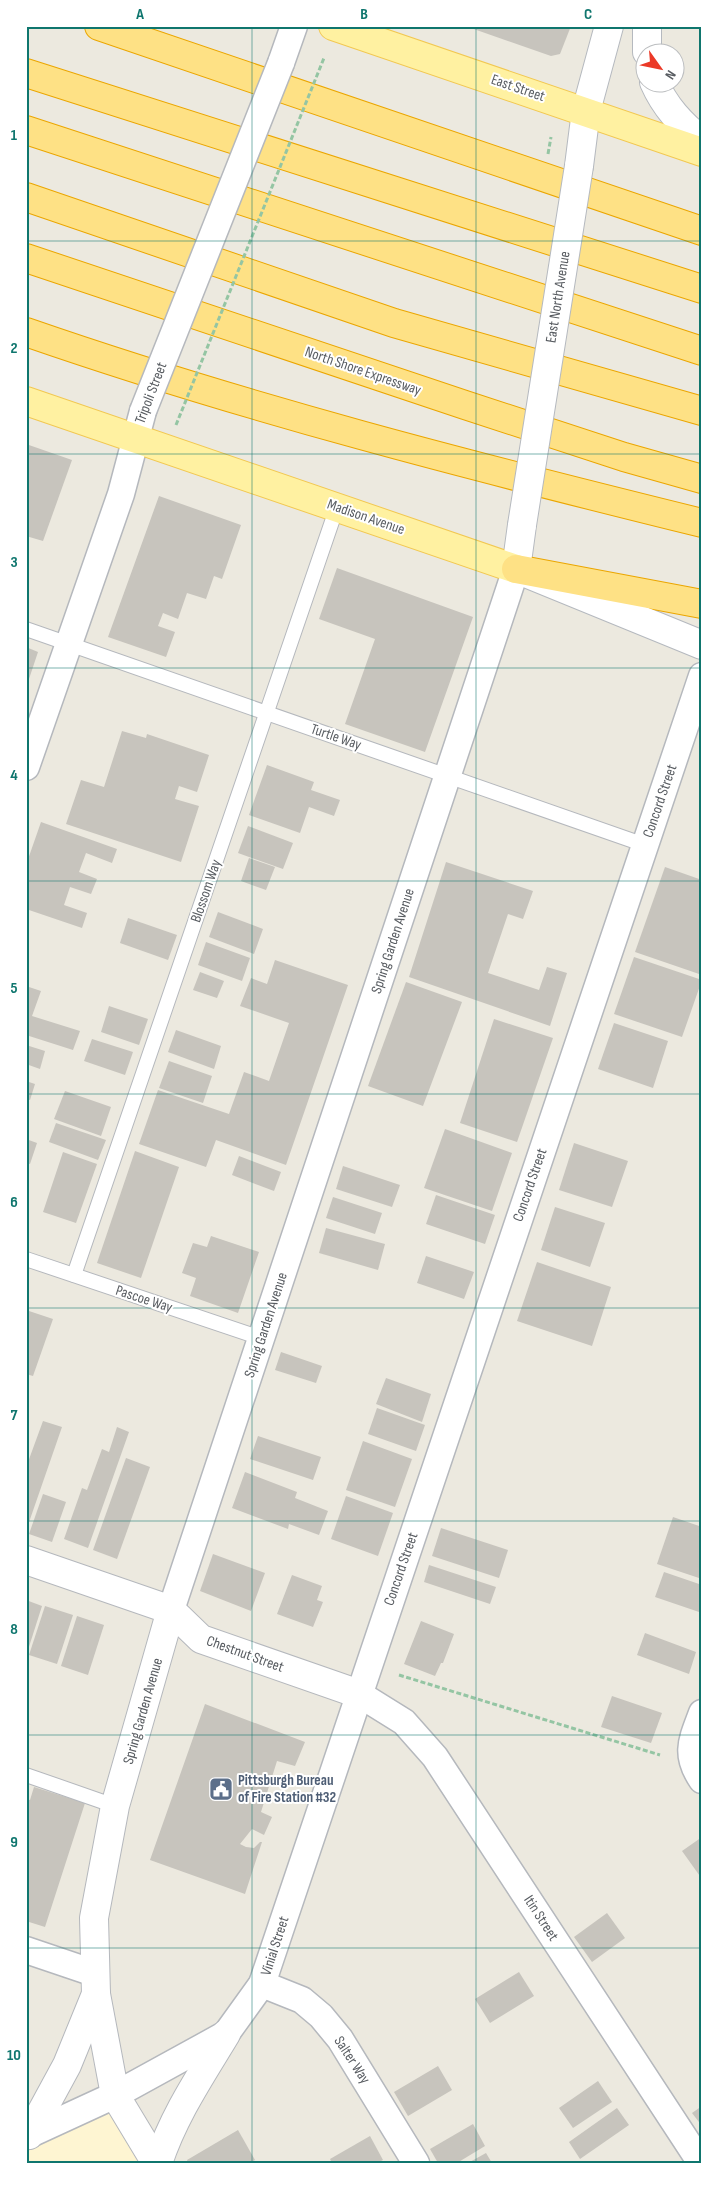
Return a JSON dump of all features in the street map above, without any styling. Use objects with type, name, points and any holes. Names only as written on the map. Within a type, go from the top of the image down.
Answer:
[{"type":"highway","points":[[99,26],[702,231]]},
{"type":"highway","points":[[26,73],[702,289]]},
{"type":"highway","points":[[26,130],[702,351]]},
{"type":"highway","points":[[26,197],[394,323],[702,411]]},
{"type":"highway","name":"North Shore Expressway","points":[[26,258],[540,430],[624,457],[702,479]]},
{"type":"highway","points":[[26,332],[108,360],[216,393],[452,461],[702,523]]},
{"type":"highway","points":[[516,569],[702,604]]},
{"type":"main road","name":"East Street","points":[[333,26],[702,152]]},
{"type":"main road","name":"Madison Avenue","points":[[26,401],[516,569]]},
{"type":"street","name":"Tripoli Street","points":[[26,767],[120,494],[143,412],[294,26]]},
{"type":"street","name":"East North Avenue","points":[[516,569],[586,111],[609,26]]},
{"type":"street","points":[[647,26],[647,42]]},
{"type":"street","points":[[658,92],[661,100],[680,123],[702,141]]},
{"type":"street","name":"Madison Avenue","points":[[516,569],[702,645]]},
{"type":"street","name":"Spring Garden Avenue","points":[[115,2095],[95,1984],[94,1918],[116,1806],[171,1610],[516,569]]},
{"type":"street","name":"Concord Street","points":[[358,1694],[702,676]]},
{"type":"street","name":"Chestnut Street","points":[[26,1560],[171,1610],[201,1639],[358,1694]]},
{"type":"street","name":"Vinial Street","points":[[27,2135],[115,2095],[226,2034],[262,1984],[358,1694]]},
{"type":"street","name":"Itin Street","points":[[358,1694],[404,1722],[435,1758],[701,2163]]},
{"type":"street","points":[[697,1772],[690,1752],[702,1713]]},
{"type":"street","points":[[26,1950],[95,1984],[67,2065],[27,2135]]},
{"type":"street","name":"Salter Way","points":[[262,1984],[302,2000],[340,2039],[416,2163]]},
{"type":"street","points":[[157,2163],[168,2133],[192,2088],[226,2034]]},
{"type":"street","points":[[115,2095],[157,2163]]},
{"type":"lane","name":"Blossom Way","points":[[74,1275],[337,507]]},
{"type":"lane","name":"Turtle Way","points":[[26,629],[645,845]]},
{"type":"lane","name":"Pascoe Way","points":[[26,1260],[262,1338]]},
{"type":"lane","points":[[26,1775],[116,1806]]},
{"type":"path","points":[[176,425],[324,58]]},
{"type":"path","points":[[398,1674],[697,1772]]},
{"type":"shaded area","points":[[115,2095],[156,2163],[26,2163],[26,2136]]},
{"type":"building","points":[[571,26],[560,54],[551,56],[468,27]]},
{"type":"building","points":[[26,444],[72,460],[43,541],[26,536]]},
{"type":"building","points":[[159,496],[241,525],[222,579],[214,576],[206,599],[187,593],[178,619],[163,613],[158,626],[175,632],[166,657],[108,637]]},
{"type":"building","points":[[337,568],[473,617],[425,752],[345,724],[375,639],[319,619]]},
{"type":"building","points":[[26,647],[38,652],[27,685],[26,685]]},
{"type":"building","points":[[122,731],[146,738],[147,734],[209,755],[197,792],[179,786],[175,799],[199,806],[181,862],[66,824],[81,780],[104,787]]},
{"type":"building","points":[[267,765],[314,782],[311,790],[340,800],[334,816],[309,807],[300,833],[249,815]]},
{"type":"building","points":[[41,822],[117,849],[112,863],[86,853],[79,872],[97,879],[91,894],[70,887],[64,905],[87,913],[82,928],[26,909],[26,865]]},
{"type":"building","points":[[248,826],[293,843],[283,869],[238,853]]},
{"type":"building","points":[[249,858],[275,867],[266,890],[241,881]]},
{"type":"building","points":[[446,862],[533,891],[523,919],[508,914],[488,973],[539,990],[547,967],[567,973],[550,1026],[409,977]]},
{"type":"building","points":[[665,867],[702,880],[702,975],[635,952]]},
{"type":"building","points":[[218,912],[263,929],[254,954],[209,937]]},
{"type":"building","points":[[128,918],[177,935],[168,960],[120,943]]},
{"type":"building","points":[[206,942],[250,958],[242,981],[198,965]]},
{"type":"building","points":[[634,957],[702,980],[682,1037],[614,1014]]},
{"type":"building","points":[[275,960],[348,985],[286,1165],[216,1140],[206,1167],[139,1144],[158,1090],[229,1114],[244,1072],[269,1081],[289,1023],[240,1006],[251,978],[267,984]]},
{"type":"building","points":[[200,972],[224,981],[217,998],[193,990]]},
{"type":"building","points":[[406,982],[462,1002],[423,1106],[368,1086]]},
{"type":"building","points":[[26,986],[41,991],[32,1016],[80,1031],[73,1050],[26,1035]]},
{"type":"building","points":[[109,1006],[148,1019],[139,1045],[101,1032]]},
{"type":"building","points":[[494,1019],[553,1038],[517,1142],[460,1123]]},
{"type":"building","points":[[614,1023],[668,1041],[653,1088],[598,1069]]},
{"type":"building","points":[[176,1030],[221,1046],[214,1069],[168,1052]]},
{"type":"building","points":[[92,1039],[133,1052],[125,1075],[84,1061]]},
{"type":"building","points":[[26,1045],[45,1051],[40,1069],[26,1064]]},
{"type":"building","points":[[169,1061],[212,1076],[203,1103],[159,1088]]},
{"type":"building","points":[[26,1081],[35,1084],[30,1100],[26,1099]]},
{"type":"building","points":[[65,1091],[111,1107],[101,1136],[54,1119]]},
{"type":"building","points":[[56,1123],[106,1140],[98,1160],[49,1142]]},
{"type":"building","points":[[445,1129],[512,1153],[492,1211],[424,1188]]},
{"type":"building","points":[[26,1139],[37,1143],[30,1164],[26,1163]]},
{"type":"building","points":[[574,1143],[628,1161],[612,1207],[559,1190]]},
{"type":"building","points":[[135,1151],[179,1167],[141,1278],[97,1263]]},
{"type":"building","points":[[63,1152],[97,1164],[76,1223],[43,1212]]},
{"type":"building","points":[[239,1156],[281,1172],[274,1191],[232,1175]]},
{"type":"building","points":[[343,1166],[400,1185],[392,1207],[336,1189]]},
{"type":"building","points":[[436,1195],[495,1215],[485,1244],[426,1224]]},
{"type":"building","points":[[333,1197],[382,1213],[375,1234],[326,1218]]},
{"type":"building","points":[[555,1207],[605,1223],[590,1267],[541,1250]]},
{"type":"building","points":[[326,1228],[385,1244],[378,1270],[319,1253]]},
{"type":"building","points":[[211,1236],[259,1252],[238,1313],[190,1296],[196,1278],[182,1273],[193,1243],[207,1247]]},
{"type":"building","points":[[426,1256],[474,1272],[464,1299],[417,1283]]},
{"type":"building","points":[[537,1262],[611,1287],[592,1346],[517,1321]]},
{"type":"building","points":[[26,1310],[53,1319],[33,1376],[26,1374]]},
{"type":"building","points":[[281,1352],[322,1366],[316,1383],[275,1370]]},
{"type":"building","points":[[386,1378],[431,1394],[422,1422],[376,1404]]},
{"type":"building","points":[[377,1408],[425,1425],[416,1451],[368,1434]]},
{"type":"building","points":[[43,1421],[62,1427],[27,1528],[26,1461],[28,1462]]},
{"type":"building","points":[[117,1427],[129,1432],[88,1548],[64,1539],[82,1488],[87,1490],[102,1449],[109,1452]]},
{"type":"building","points":[[258,1436],[321,1457],[313,1480],[250,1459]]},
{"type":"building","points":[[363,1441],[412,1459],[395,1507],[346,1490]]},
{"type":"building","points":[[126,1458],[150,1467],[117,1559],[93,1550]]},
{"type":"building","points":[[245,1472],[297,1492],[295,1498],[328,1511],[319,1535],[289,1524],[288,1529],[232,1508]]},
{"type":"building","points":[[43,1494],[66,1502],[52,1542],[29,1534]]},
{"type":"building","points":[[346,1496],[393,1513],[378,1556],[331,1539]]},
{"type":"building","points":[[673,1517],[702,1527],[702,1579],[657,1564]]},
{"type":"building","points":[[441,1528],[508,1550],[499,1578],[432,1556]]},
{"type":"building","points":[[213,1554],[265,1573],[251,1611],[200,1591]]},
{"type":"building","points":[[429,1565],[496,1587],[490,1604],[424,1582]]},
{"type":"building","points":[[664,1572],[702,1585],[702,1613],[655,1597]]},
{"type":"building","points":[[292,1575],[322,1586],[317,1600],[323,1602],[313,1627],[277,1614]]},
{"type":"building","points":[[26,1600],[42,1606],[27,1653],[26,1653]]},
{"type":"building","points":[[45,1606],[73,1615],[57,1664],[29,1655]]},
{"type":"building","points":[[77,1616],[104,1625],[88,1675],[61,1666]]},
{"type":"building","points":[[421,1621],[454,1634],[443,1663],[441,1663],[435,1676],[404,1664]]},
{"type":"building","points":[[645,1633],[696,1652],[689,1674],[637,1655]]},
{"type":"building","points":[[612,1696],[662,1713],[651,1743],[601,1727]]},
{"type":"building","name":"Pittsburgh Bureau of Fire Station #32","points":[[205,1704],[305,1742],[295,1766],[277,1761],[261,1812],[272,1817],[264,1835],[252,1829],[240,1844],[254,1848],[262,1842],[245,1894],[150,1860]]},
{"type":"building","points":[[34,1787],[85,1803],[45,1927],[26,1921],[26,1799],[30,1800]]},
{"type":"building","points":[[702,1837],[702,1879],[682,1851]]},
{"type":"building","points":[[607,1913],[625,1938],[592,1962],[574,1937]]},
{"type":"building","points":[[519,1972],[534,1996],[490,2023],[475,1999]]},
{"type":"building","points":[[438,2066],[452,2090],[408,2116],[394,2092]]},
{"type":"building","points":[[598,2081],[612,2102],[573,2128],[559,2108]]},
{"type":"building","points":[[702,2106],[702,2126],[692,2113]]},
{"type":"building","points":[[617,2108],[629,2125],[580,2159],[569,2142]]},
{"type":"building","points":[[473,2124],[485,2146],[457,2163],[438,2163],[430,2149]]},
{"type":"building","points":[[238,2130],[255,2160],[250,2163],[188,2163],[187,2160]]},
{"type":"building","points":[[370,2136],[383,2160],[377,2163],[332,2163],[330,2159]]},
{"type":"building","points":[[486,2153],[492,2163],[468,2163]]},
{"type":"place","name":"Pittsburgh Bureau of Fire Station #32","points":[[221,1789]]}]
